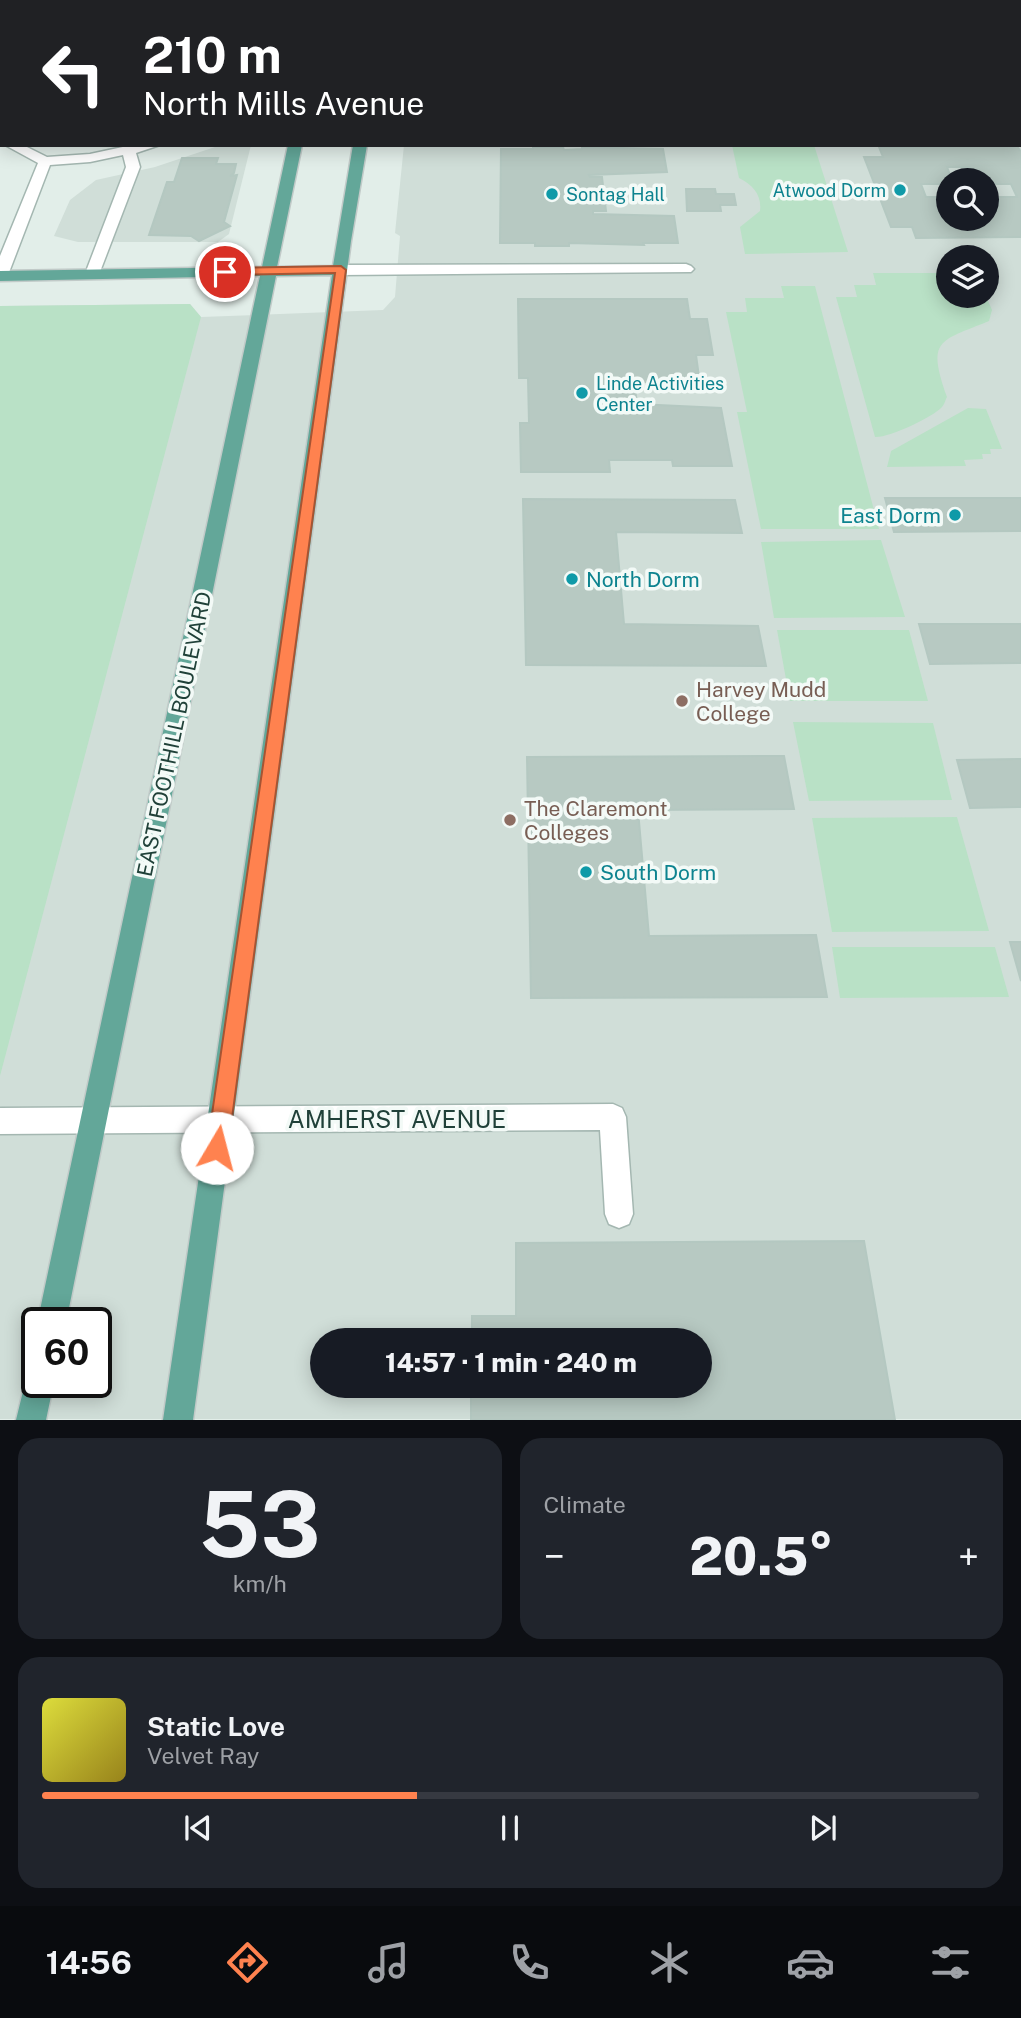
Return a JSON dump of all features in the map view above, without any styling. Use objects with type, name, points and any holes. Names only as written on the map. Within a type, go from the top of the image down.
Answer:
[{"type":"main road","name":"EAST FOOTHILL BOULEVARD","points":[[54,1307],[295,147]]},
{"type":"main road","points":[[178,1419],[360,147]]},
{"type":"main road","points":[[0,276],[341,270]]},
{"type":"main road","points":[[32,1419],[36,1398]]},
{"type":"street","points":[[16,147],[44,161],[90,158],[143,147]]},
{"type":"street","points":[[93,274],[134,167],[128,150]]},
{"type":"street","points":[[0,276],[44,161]]},
{"type":"street","points":[[341,270],[686,270]]},
{"type":"street","name":"AMHERST AVENUE","points":[[0,1121],[612,1116],[619,1214]]},
{"type":"shaded area","points":[[215,147],[251,147],[229,234],[218,242],[78,242],[54,236],[70,200],[96,180],[155,167]]},
{"type":"shaded area","name":"The Claremont Colleges","points":[[404,147],[1021,147],[1021,1419],[0,1419],[0,306],[190,304],[201,317],[383,310],[395,297],[400,236],[395,233]]},
{"type":"green space","points":[[732,147],[815,147],[848,252],[745,254],[740,227],[760,211],[760,200],[756,191],[739,178]]},
{"type":"green space","points":[[873,273],[936,273],[936,308],[992,310],[989,321],[948,339],[941,345],[938,364],[947,397],[942,407],[910,426],[875,437],[836,297],[857,297],[854,285],[876,285]]},
{"type":"green space","points":[[781,286],[815,286],[879,529],[761,529],[737,412],[747,412],[726,312],[747,312],[745,298],[784,298]]},
{"type":"green space","points":[[190,304],[201,317],[0,1076],[0,306]]},
{"type":"green space","points":[[968,408],[986,409],[1002,449],[990,449],[991,454],[982,454],[983,459],[964,460],[966,466],[887,467],[891,451]]},
{"type":"green space","points":[[881,540],[905,617],[774,618],[761,542]]},
{"type":"green space","points":[[777,630],[909,630],[928,701],[790,701]]},
{"type":"green space","points":[[793,722],[933,723],[952,800],[809,801]]},
{"type":"green space","points":[[957,817],[989,931],[832,932],[812,818]]},
{"type":"green space","points":[[832,947],[995,947],[1009,997],[840,998]]},
{"type":"building","name":"Sontag Hall","points":[[563,147],[564,150],[582,147],[663,149],[667,172],[589,175],[602,177],[606,211],[593,211],[593,214],[674,216],[678,243],[569,243],[569,246],[535,246],[535,243],[500,243],[501,149]]},
{"type":"building","name":"Atwood Dorm","points":[[879,147],[1018,147],[1021,152],[1021,237],[916,238],[912,227],[891,227],[864,157],[883,157]]},
{"type":"building","points":[[182,158],[218,158],[216,164],[236,164],[234,173],[230,176],[237,175],[224,222],[230,226],[199,241],[191,236],[149,235],[167,182],[174,182]]},
{"type":"building","points":[[686,189],[715,189],[716,194],[734,194],[736,205],[720,205],[721,211],[687,211]]},
{"type":"building","name":"Linde Activities Center","points":[[518,299],[687,299],[690,319],[707,319],[713,355],[696,355],[699,377],[673,377],[673,382],[634,382],[637,404],[721,408],[732,466],[673,466],[672,460],[609,460],[610,472],[521,472],[520,423],[529,423],[528,378],[519,378]]},
{"type":"building","name":"East Dorm","points":[[885,498],[1021,498],[1021,531],[894,532]]},
{"type":"building","name":"North Dorm","points":[[523,499],[735,500],[742,533],[616,532],[624,624],[758,626],[766,666],[526,665]]},
{"type":"building","points":[[919,624],[1021,624],[1021,663],[930,664]]},
{"type":"building","name":"South Dorm","points":[[784,756],[794,809],[638,810],[649,936],[816,935],[827,997],[531,998],[527,757]]},
{"type":"building","points":[[1021,759],[1021,807],[970,808],[957,760]]},
{"type":"building","points":[[1010,942],[1021,942],[1021,981]]},
{"type":"building","points":[[864,1241],[895,1420],[471,1420],[471,1398],[712,1398],[712,1328],[472,1328],[472,1316],[516,1316],[516,1243]]},
{"type":"place","name":"Atwood Dorm","points":[[900,190]]},
{"type":"place","name":"Sontag Hall","points":[[552,194]]},
{"type":"place","name":"Linde Activities Center","points":[[582,393]]},
{"type":"place","name":"East Dorm","points":[[955,515]]},
{"type":"place","name":"North Dorm","points":[[572,579]]},
{"type":"place","name":"Harvey Mudd College","points":[[682,701]]},
{"type":"place","name":"The Claremont Colleges","points":[[510,820]]},
{"type":"place","name":"South Dorm","points":[[586,872]]},
{"type":"route","points":[[217,1148],[341,270],[225,272]]}]
